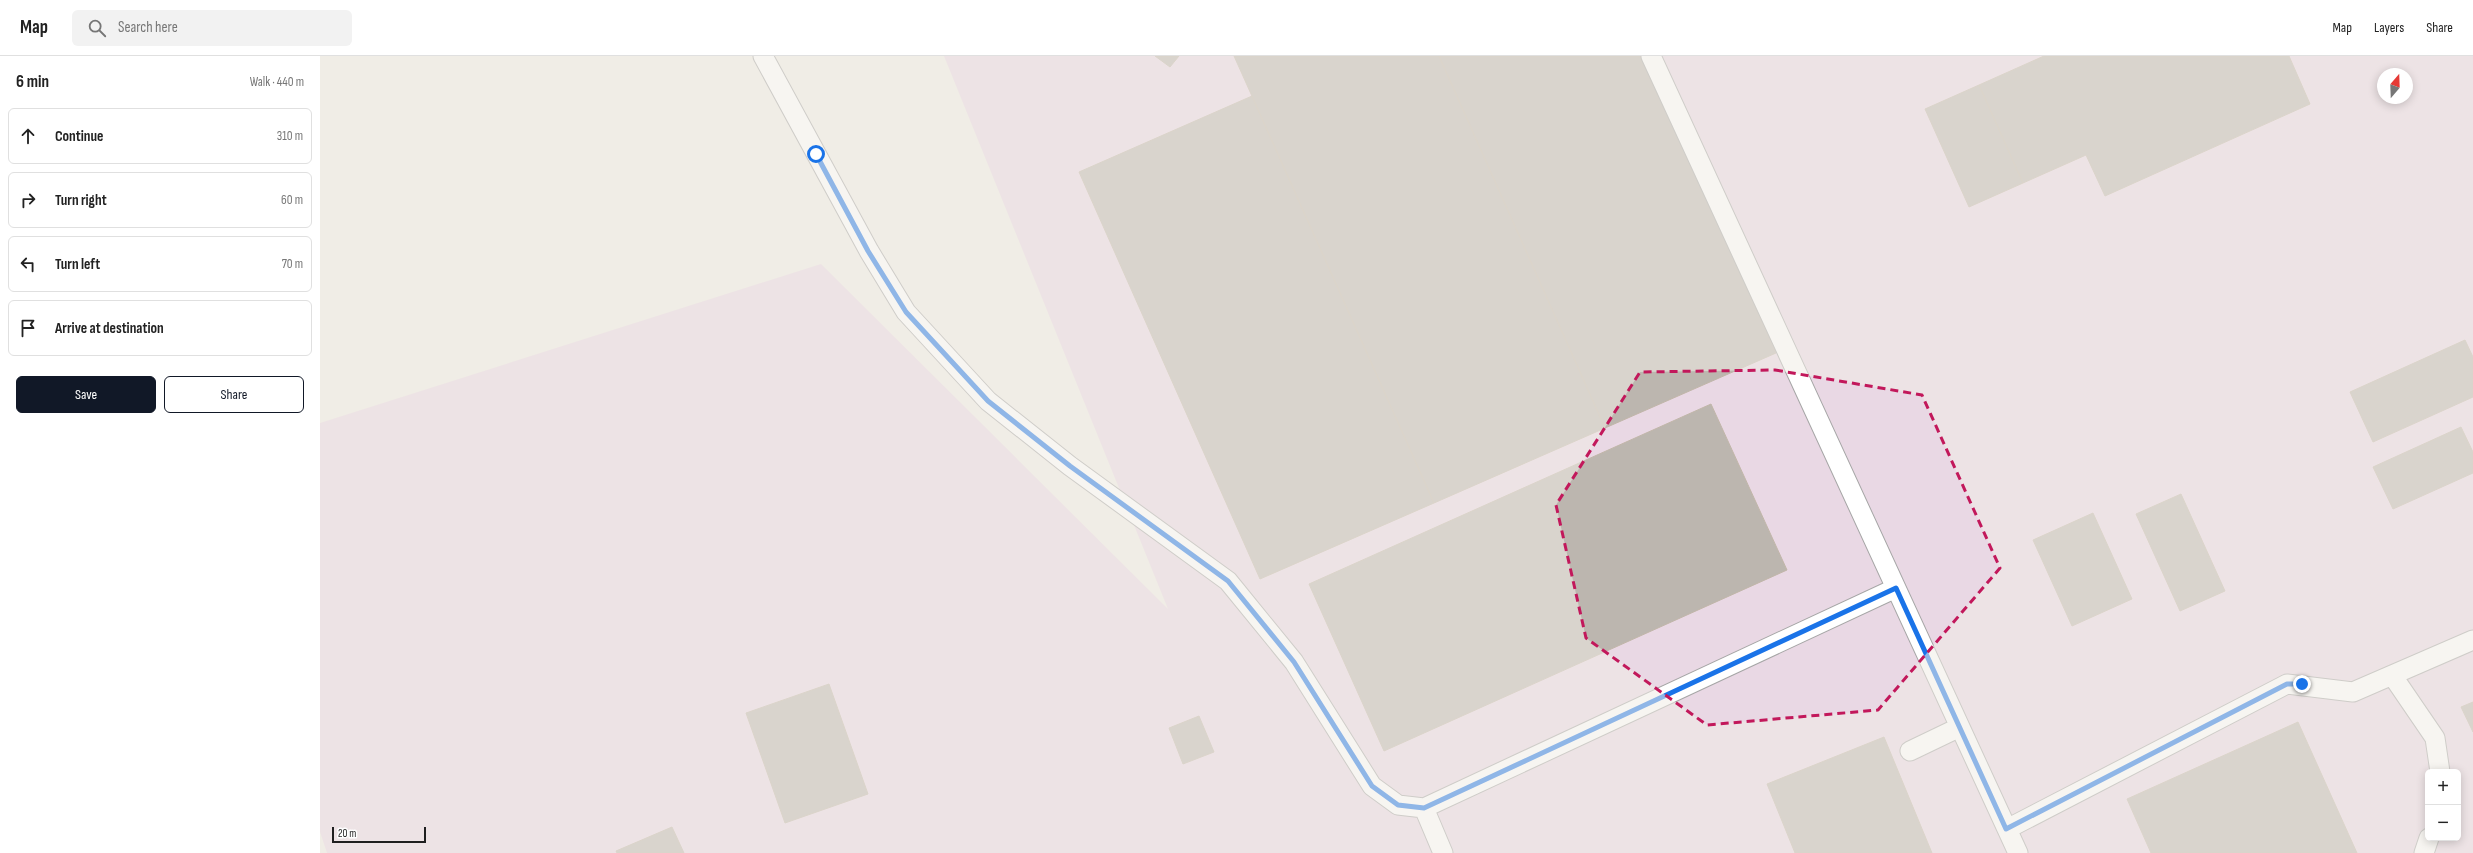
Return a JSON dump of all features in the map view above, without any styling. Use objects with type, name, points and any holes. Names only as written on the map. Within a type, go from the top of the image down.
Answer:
[{"type":"lane","points":[[763,56],[868,251],[906,312],[988,401],[1070,466],[1228,581],[1294,662],[1372,786],[1398,805],[1424,808],[1896,588]]},
{"type":"lane","points":[[1651,56],[2018,853]]},
{"type":"lane","points":[[2006,829],[2287,684],[2353,692],[2473,640]]},
{"type":"lane","points":[[2392,675],[2435,738],[2440,769]]},
{"type":"lane","points":[[1910,751],[1960,727]]},
{"type":"lane","points":[[1424,808],[1443,853]]},
{"type":"lane","points":[[2424,853],[2428,841]]},
{"type":"highlighted area","points":[[1775,370],[1922,395],[2000,568],[1878,710],[1707,725],[1586,638],[1556,505],[1640,372]]},
{"type":"shaded area","points":[[944,56],[2473,56],[2473,853],[327,853],[320,832],[320,423],[821,264],[1168,609]]},
{"type":"building","points":[[1155,56],[1179,56],[1170,67]]},
{"type":"building","points":[[1234,56],[1439,56],[1605,428],[1434,503]]},
{"type":"building","points":[[1439,56],[1644,56],[1776,353],[1605,428]]},
{"type":"building","points":[[2044,56],[2289,56],[2310,104],[2105,196],[2086,155],[2023,183],[1979,85]]},
{"type":"building","points":[[1979,85],[2023,183],[1969,207],[1925,109]]},
{"type":"building","points":[[1252,96],[1434,503],[1260,579],[1079,172]]},
{"type":"building","points":[[2465,340],[2473,357],[2473,397],[2373,442],[2350,392]]},
{"type":"building","points":[[1711,404],[1787,570],[1384,751],[1309,584]]},
{"type":"building","points":[[2461,427],[2473,452],[2473,473],[2393,509],[2373,467]]},
{"type":"building","points":[[2181,494],[2225,591],[2180,611],[2136,514]]},
{"type":"building","points":[[2093,513],[2132,599],[2072,626],[2033,540]]},
{"type":"building","points":[[829,684],[868,794],[785,823],[746,713]]},
{"type":"building","points":[[2473,702],[2473,732],[2461,707]]},
{"type":"building","points":[[1199,716],[1214,752],[1183,764],[1169,728]]},
{"type":"building","points":[[2298,722],[2357,853],[2151,853],[2127,799]]},
{"type":"building","points":[[1884,737],[1932,853],[1795,853],[1767,784]]},
{"type":"building","points":[[672,827],[684,853],[617,853],[616,851]]},
{"type":"route","points":[[816,154],[868,251],[906,312],[988,401],[1070,466],[1228,581],[1294,662],[1372,786],[1398,805],[1424,808],[1896,588],[2006,829],[2287,684],[2302,684]]}]
